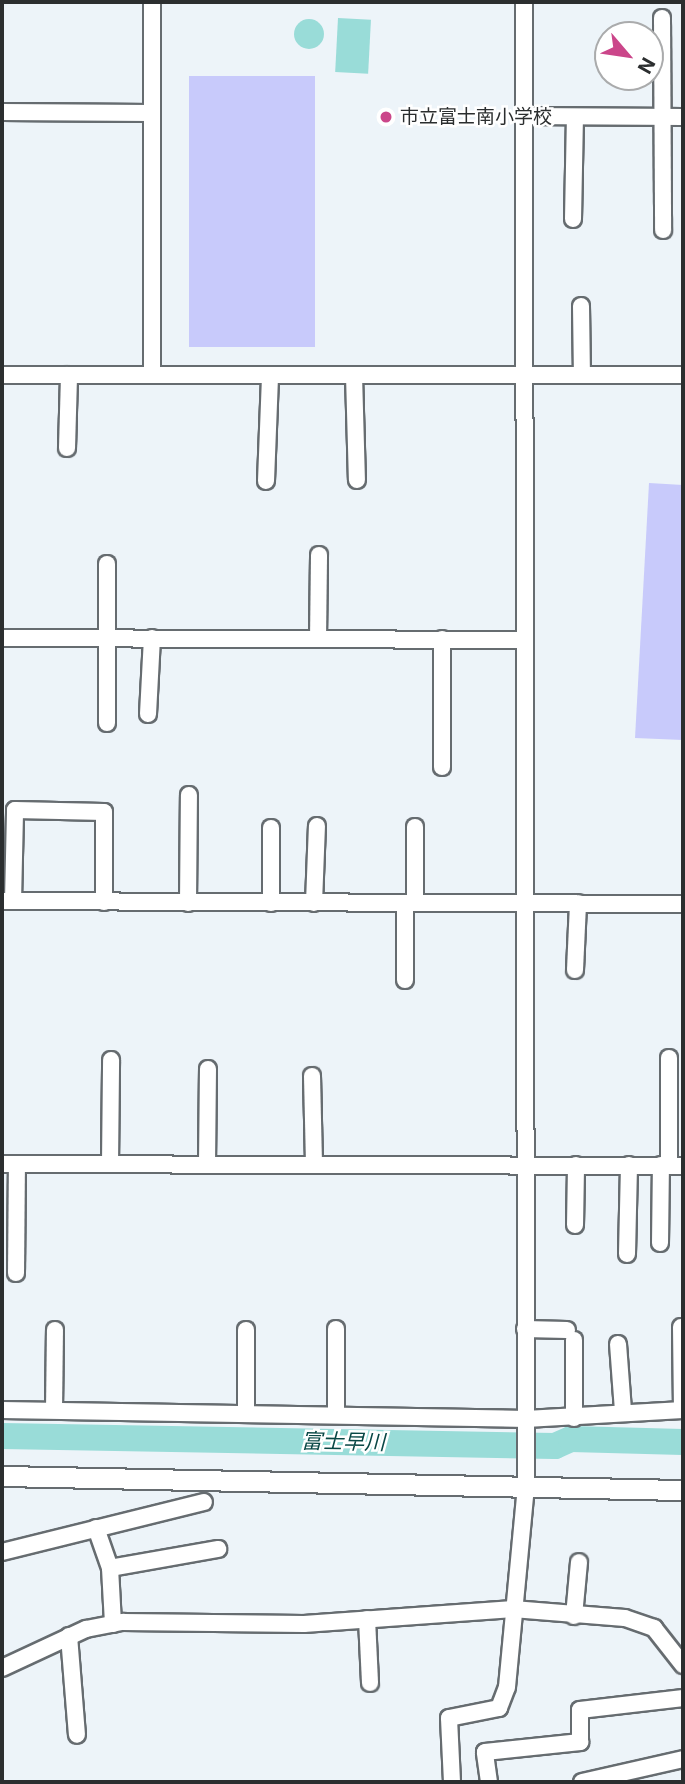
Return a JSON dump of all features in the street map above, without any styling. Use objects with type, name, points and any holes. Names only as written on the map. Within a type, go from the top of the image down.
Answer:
[{"type":"street","points":[[152,2],[152,375]]},
{"type":"street","points":[[452,1782],[449,1718],[499,1709],[513,1609],[525,1477],[527,904],[524,640],[524,2]]},
{"type":"street","points":[[663,18],[663,230]]},
{"type":"street","points":[[2,112],[150,113]]},
{"type":"street","points":[[525,116],[683,117]]},
{"type":"street","points":[[573,219],[575,118]]},
{"type":"street","points":[[581,306],[582,375]]},
{"type":"street","points":[[2,374],[683,375]]},
{"type":"street","points":[[354,374],[357,480]]},
{"type":"street","points":[[67,448],[69,375]]},
{"type":"street","points":[[266,481],[270,375]]},
{"type":"street","points":[[318,639],[319,555]]},
{"type":"street","points":[[107,564],[107,723]]},
{"type":"street","points":[[2,638],[524,640]]},
{"type":"street","points":[[148,714],[152,638]]},
{"type":"street","points":[[442,639],[442,766]]},
{"type":"street","points":[[188,903],[189,795]]},
{"type":"street","points":[[104,902],[104,812],[15,810],[8,901],[188,903],[683,904]]},
{"type":"street","points":[[314,903],[317,826]]},
{"type":"street","points":[[405,980],[415,827]]},
{"type":"street","points":[[271,828],[271,903]]},
{"type":"street","points":[[575,970],[578,904]]},
{"type":"street","points":[[660,1243],[671,1166],[669,1058]]},
{"type":"street","points":[[110,1164],[111,1060]]},
{"type":"street","points":[[208,1069],[208,1164]]},
{"type":"street","points":[[313,1076],[314,1164]]},
{"type":"street","points":[[16,1273],[9,1164],[671,1166]]},
{"type":"street","points":[[575,1225],[576,1165]]},
{"type":"street","points":[[627,1254],[629,1166]]},
{"type":"street","points":[[2,1410],[336,1415],[527,1422],[608,1418],[623,1410],[683,1410],[681,1327]]},
{"type":"street","points":[[54,1410],[55,1329]]},
{"type":"street","points":[[336,1329],[336,1415]]},
{"type":"street","points":[[524,1329],[570,1335],[574,1418]]},
{"type":"street","points":[[246,1330],[246,1413]]},
{"type":"street","points":[[618,1344],[623,1410]]},
{"type":"street","points":[[2,1476],[525,1477],[683,1490]]},
{"type":"street","points":[[168,1478],[169,1510]]},
{"type":"street","points":[[2,1552],[204,1502]]},
{"type":"street","points":[[96,1528],[110,1567],[113,1624]]},
{"type":"street","points":[[110,1567],[218,1549]]},
{"type":"street","points":[[574,1616],[579,1562]]},
{"type":"street","points":[[2,1668],[69,1636],[113,1624],[367,1619],[513,1609],[625,1618],[654,1628],[683,1665]]},
{"type":"street","points":[[367,1619],[370,1683]]},
{"type":"street","points":[[69,1636],[77,1735]]},
{"type":"street","points":[[489,1782],[485,1752],[580,1742],[580,1710],[683,1698]]},
{"type":"street","points":[[582,1782],[615,1779],[683,1759]]},
{"type":"shaded area","points":[[338,18],[371,20],[368,74],[335,72]]},
{"type":"shaded area","points":[[309,19],[320,23],[324,34],[320,45],[309,49],[298,45],[294,34],[298,23]]},
{"type":"shaded area","points":[[189,76],[315,76],[315,347],[189,347]]},
{"type":"shaded area","points":[[649,483],[683,485],[683,740],[635,738]]},
{"type":"waterway","name":"富士早川","points":[[2,1436],[555,1446],[571,1439],[683,1442]]},
{"type":"place","name":"市立富士南小学校","points":[[386,117]]}]
